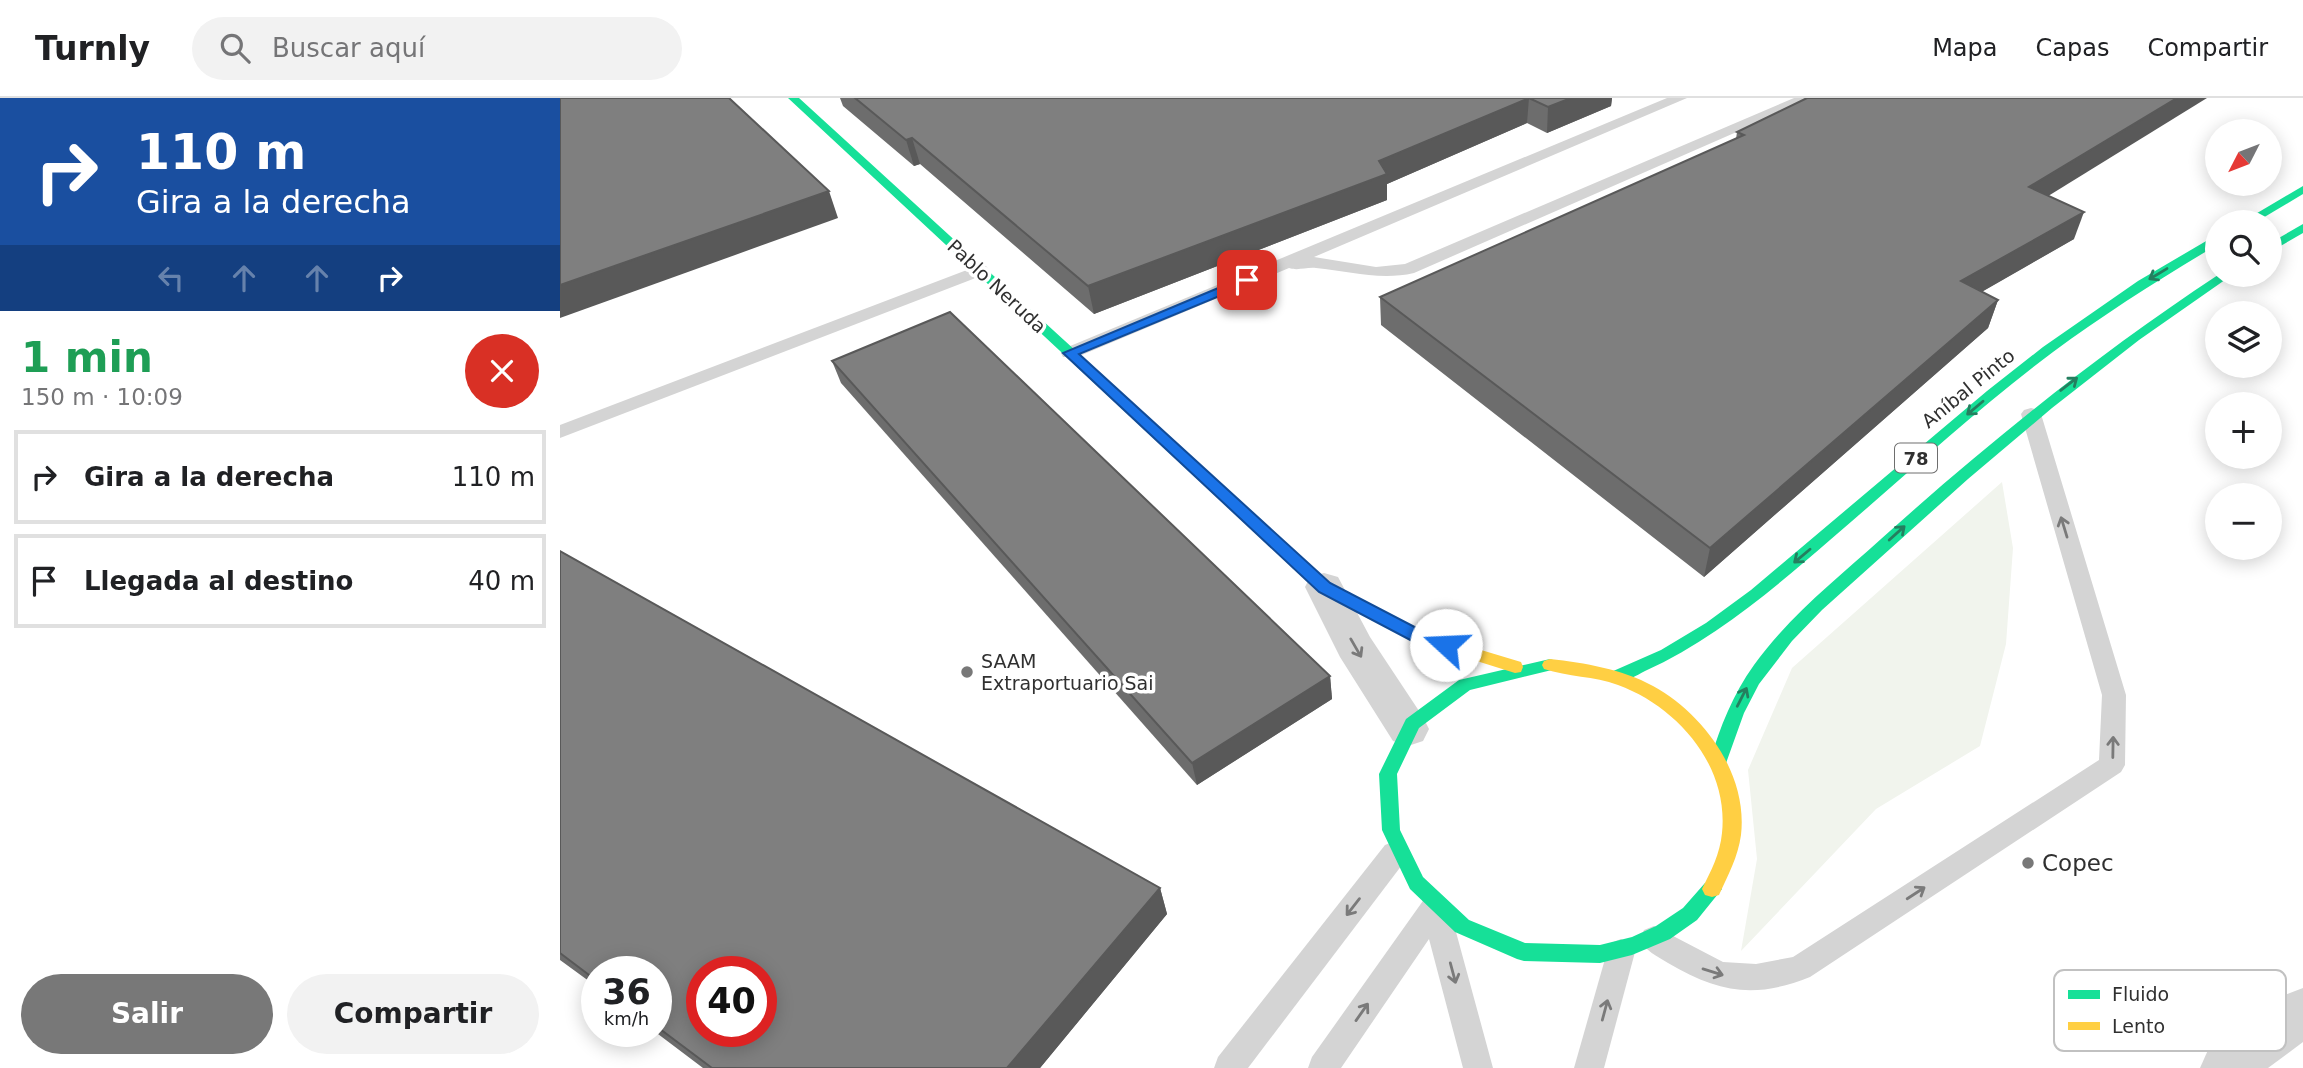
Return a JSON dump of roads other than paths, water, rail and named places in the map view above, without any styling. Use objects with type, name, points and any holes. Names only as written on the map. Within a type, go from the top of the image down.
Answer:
[{"type":"main road","name":"Pablo Neruda","points":[[793,98],[1324,587],[1422,638],[1515,667]]},
{"type":"main road","points":[[2269,210],[2303,190]]},
{"type":"main road","points":[[2282,241],[2303,228]]},
{"type":"main road","name":"Aníbal Pinto","points":[[1617,677],[1667,654],[1757,594],[1981,403],[2048,350],[2133,290],[2205,247]]},
{"type":"main road","name":"78","points":[[1719,761],[1738,704],[1751,678],[1773,649],[1898,532],[2031,415],[2119,346],[2208,287]]},
{"type":"main road","points":[[1549,665],[1583,668],[1617,677],[1649,691],[1678,710],[1701,734],[1719,761],[1730,789],[1735,817],[1732,845],[1723,873],[1706,899],[1683,922],[1654,939],[1621,951],[1581,957],[1528,952],[1502,946],[1466,929],[1435,907],[1412,881],[1395,853],[1386,820],[1385,788],[1393,757],[1408,729],[1428,707],[1454,689],[1484,675],[1515,667],[1549,665]]},
{"type":"street","name":"Pablo Neruda","points":[[1324,587],[1354,646],[1408,729]]},
{"type":"street","points":[[2286,1024],[2303,1012]]},
{"type":"street","points":[[2226,1068],[2249,1051]]},
{"type":"lane","points":[[1070,353],[1680,98]]},
{"type":"lane","points":[[1272,270],[1312,262],[1376,272],[1408,269],[1807,98]]},
{"type":"lane","points":[[560,432],[980,270]]},
{"type":"lane","points":[[1654,939],[1704,970],[1739,979],[1768,979],[1800,968],[2112,765],[2114,695],[2031,415]]},
{"type":"lane","points":[[1229,1068],[1395,853]]},
{"type":"lane","points":[[1323,1068],[1435,907]]},
{"type":"lane","points":[[1435,907],[1478,1068]]},
{"type":"lane","points":[[1589,1068],[1621,951]]},
{"type":"place","name":"SAAM Extraportuario Sai","points":[[967,672]]},
{"type":"place","name":"Copec","points":[[2028,863]]}]
